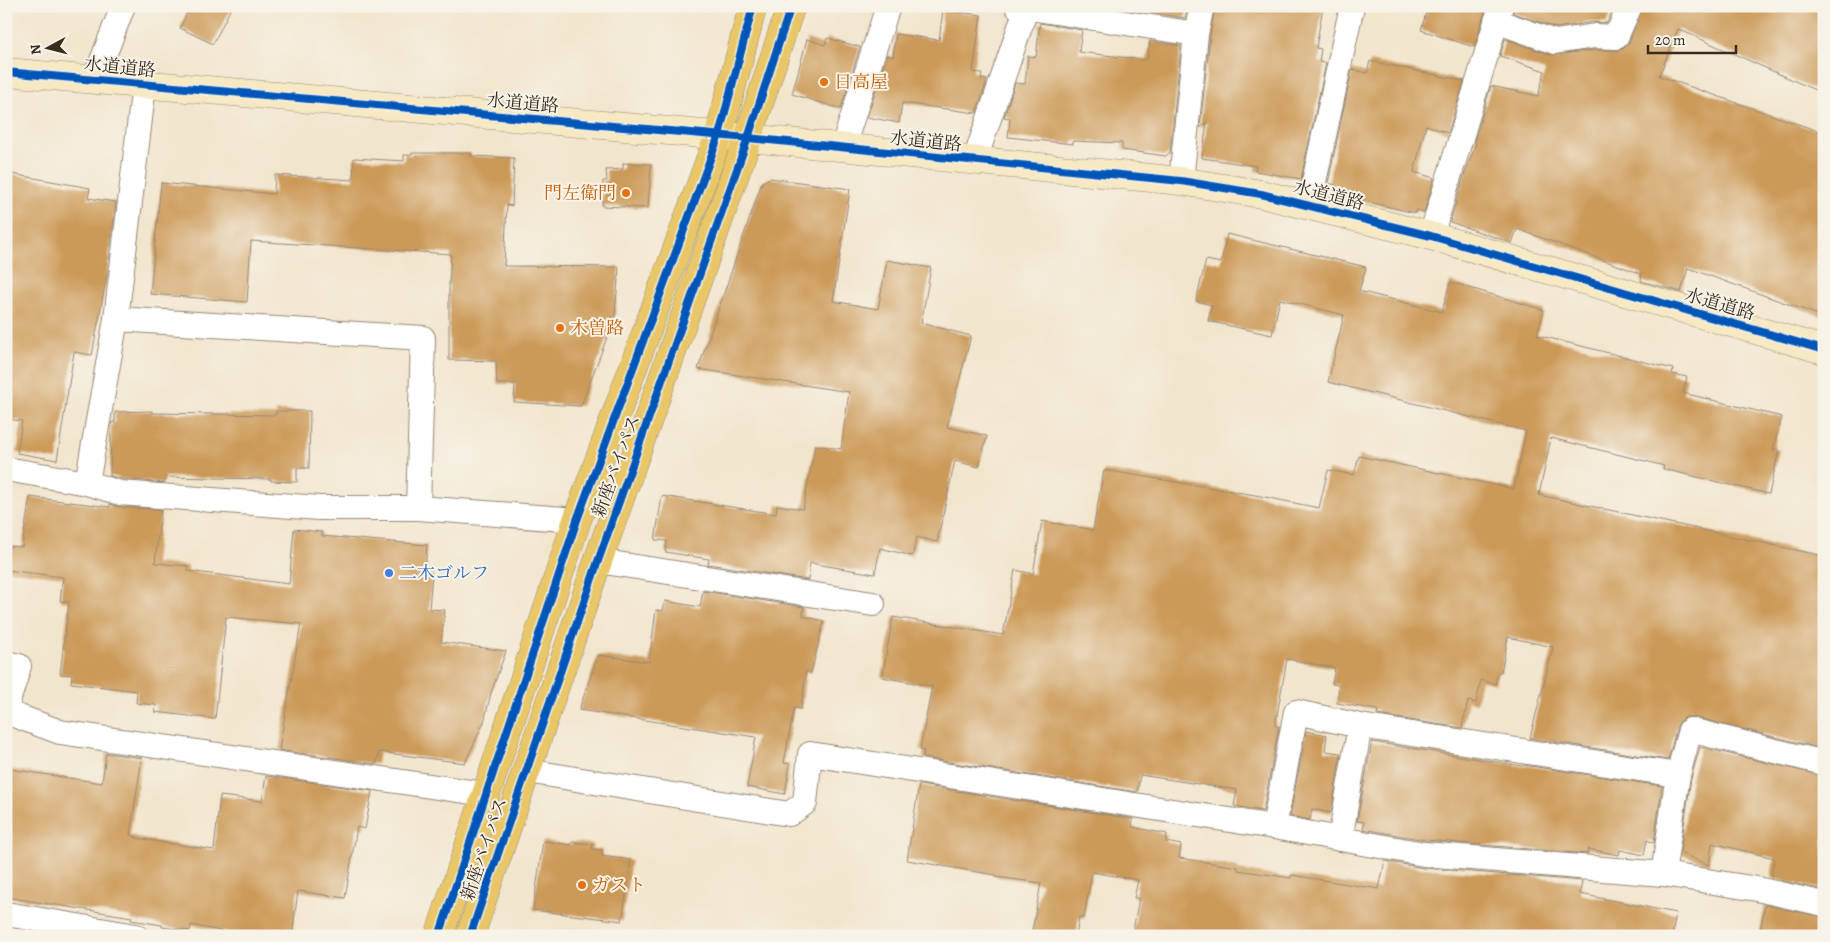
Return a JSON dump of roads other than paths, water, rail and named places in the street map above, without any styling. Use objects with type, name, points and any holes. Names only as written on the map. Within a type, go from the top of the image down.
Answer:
[{"type":"highway","name":"新座バイパス","points":[[439,936],[577,520],[718,135],[753,6]]},
{"type":"highway","name":"新座バイパス","points":[[470,936],[598,561],[748,138],[791,6]]},
{"type":"street","points":[[95,79],[123,6]]},
{"type":"street","points":[[843,147],[888,6]]},
{"type":"street","points":[[1181,181],[1196,34],[1202,6]]},
{"type":"street","points":[[1309,205],[1352,6]]},
{"type":"street","points":[[1431,236],[1498,13],[1555,42],[1595,36],[1616,37],[1630,6]]},
{"type":"street","points":[[974,160],[1023,7],[1196,34]]},
{"type":"street","name":"水道道路","points":[[6,72],[718,135],[1181,181],[1261,194],[1431,236],[1824,350]]},
{"type":"street","points":[[87,483],[116,319],[144,85]]},
{"type":"street","points":[[116,319],[423,338],[418,508]]},
{"type":"street","points":[[6,469],[87,483],[120,493],[130,494],[319,508],[418,508],[577,520]]},
{"type":"street","points":[[598,561],[872,604]]},
{"type":"street","points":[[6,663],[19,666],[6,708]]},
{"type":"street","points":[[6,712],[60,732],[485,794]]},
{"type":"street","points":[[1274,827],[1296,712],[1360,726],[1678,774]]},
{"type":"street","points":[[1340,839],[1360,726]]},
{"type":"street","points":[[1663,874],[1678,774],[1690,730],[1824,763]]},
{"type":"street","points":[[526,770],[789,814],[805,803],[810,754],[1274,827],[1424,854],[1663,874],[1756,889],[1824,904]]},
{"type":"street","points":[[6,914],[136,936]]},
{"type":"place","name":"日高屋","points":[[824,82]]},
{"type":"place","name":"門左衛門","points":[[626,193]]},
{"type":"place","name":"木曽路","points":[[560,328]]},
{"type":"place","name":"二木ゴルフ","points":[[389,573]]},
{"type":"place","name":"ガスト","points":[[582,885]]}]
